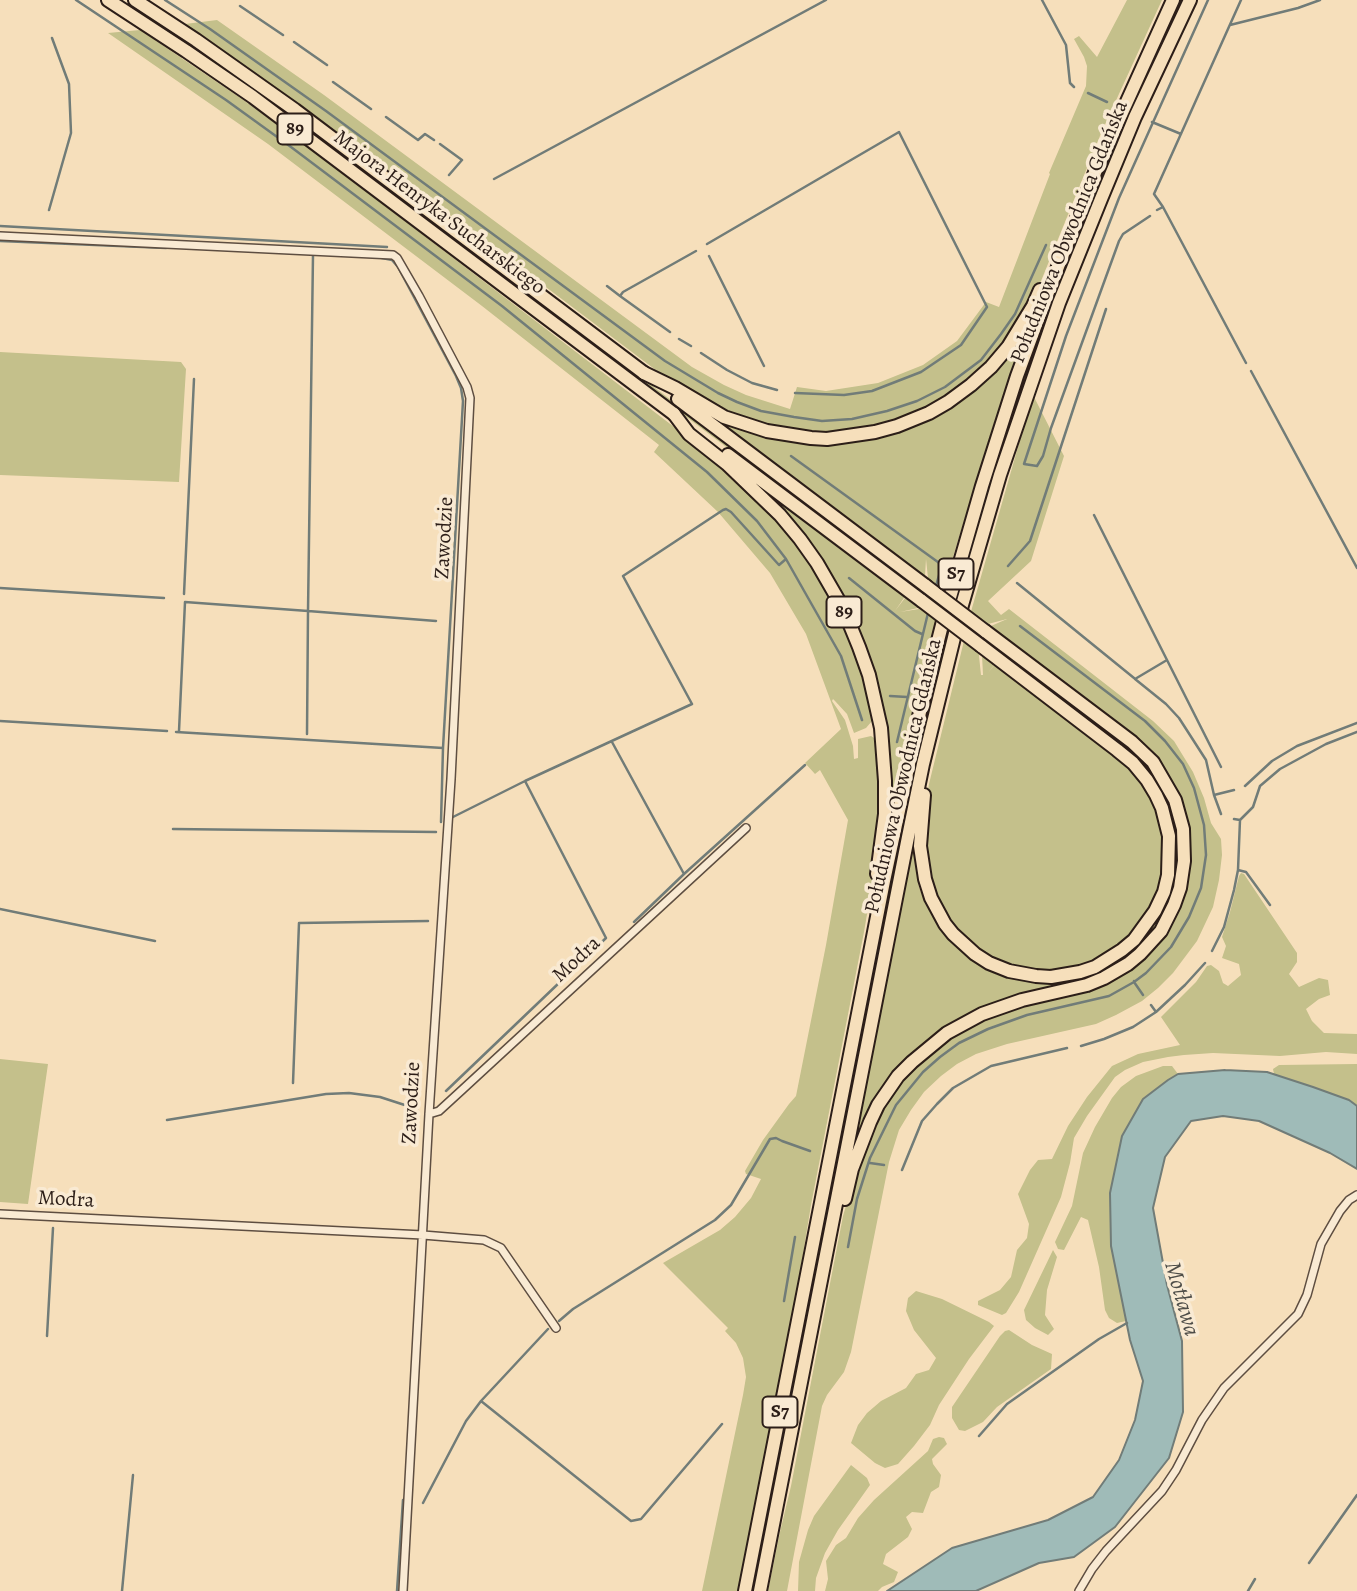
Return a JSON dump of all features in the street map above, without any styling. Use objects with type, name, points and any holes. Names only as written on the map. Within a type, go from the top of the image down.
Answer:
[{"type":"highway","name":"Majora Henryka Sucharskiego","points":[[108,0],[262,104],[674,414]]},
{"type":"highway","name":"Majora Henryka Sucharskiego","points":[[135,0],[295,110],[644,373]]},
{"type":"highway","name":"Południowa Obwodnica Gdańska","points":[[745,1591],[873,934],[920,712],[965,542],[1022,364],[1074,225],[1106,147],[1173,0]]},
{"type":"highway","name":"Południowa Obwodnica Gdańska","points":[[761,1591],[890,923],[923,764],[969,581],[1000,475],[1069,278],[1135,117],[1190,0]]},
{"type":"highway","name":"89","points":[[644,373],[724,417],[767,431],[827,439],[897,426],[948,402],[991,367],[1018,333],[1033,306],[1059,245],[1074,225]]},
{"type":"highway","name":"89","points":[[644,373],[1132,742],[1153,762],[1175,800],[1183,829],[1184,861],[1180,888],[1161,931],[1140,954],[1128,964],[1087,985],[1022,1000],[982,1014],[947,1033],[912,1062],[888,1091],[870,1122],[852,1169],[840,1215],[829,1239]]},
{"type":"highway","name":"89","points":[[674,414],[1133,763],[1156,794],[1166,818],[1169,836],[1168,875],[1164,892],[1155,911],[1134,940],[1095,967],[1051,977],[1009,971],[975,954],[945,924],[931,898],[925,879],[920,846],[923,764]]},
{"type":"highway","name":"89","points":[[674,414],[690,434],[755,489],[800,539],[829,583],[859,647],[871,682],[881,728],[885,780],[883,833],[873,905],[873,934]]},
{"type":"street","name":"Zawodzie","points":[[0,236],[393,255],[402,266],[464,379],[470,398],[451,779],[423,1235]]},
{"type":"street","name":"Modra","points":[[429,1114],[439,1111],[455,1097],[746,828]]},
{"type":"street","points":[[1079,1591],[1106,1551],[1162,1491],[1202,1420],[1224,1388],[1298,1314],[1307,1295],[1321,1244],[1340,1211],[1357,1195]]},
{"type":"street","name":"Modra","points":[[0,1214],[484,1240],[500,1248],[556,1328]]},
{"type":"street","points":[[403,1591],[423,1235]]},
{"type":"shaded area","points":[[1127,0],[1162,0],[1102,131],[1041,281],[1023,316],[989,362],[947,398],[899,421],[850,433],[802,434],[731,416],[669,380],[473,232],[185,24],[217,20],[324,95],[692,367],[746,395],[790,409],[797,387],[826,391],[878,383],[923,365],[957,341],[986,302],[999,307],[1049,173],[1086,86],[1087,66],[1074,39],[1079,36],[1097,57]]},
{"type":"shaded area","points":[[1178,0],[1183,0],[1150,72],[976,540],[755,1591],[750,1591],[880,926],[939,657],[1000,444],[1033,349],[1105,161]]},
{"type":"shaded area","points":[[166,26],[309,127],[915,584],[912,587],[307,131],[159,27]]},
{"type":"shaded area","points":[[140,30],[316,153],[712,456],[780,521],[826,585],[858,655],[874,718],[866,728],[854,733],[847,714],[833,699],[832,701],[845,720],[854,759],[858,758],[858,739],[871,736],[877,740],[881,765],[878,849],[798,1285],[738,1591],[702,1591],[743,1395],[746,1377],[743,1358],[736,1343],[725,1331],[728,1328],[663,1263],[720,1230],[751,1198],[761,1179],[746,1174],[745,1171],[763,1140],[796,1096],[848,820],[820,770],[815,774],[805,763],[841,729],[806,634],[770,573],[718,512],[654,452],[659,445],[482,306],[268,144],[108,33]]},
{"type":"shaded area","points":[[1024,330],[1026,332],[995,420],[952,560],[890,815],[889,783],[854,625],[761,489],[762,487],[906,595],[895,611],[905,598],[918,608],[900,612],[919,609],[928,578],[926,559],[925,576],[700,408],[803,441],[929,416]]},
{"type":"shaded area","points":[[0,352],[181,362],[186,369],[179,482],[0,475]]},
{"type":"shaded area","points":[[1034,397],[1064,456],[1031,561],[988,601],[1001,615],[1009,609],[1153,721],[1174,741],[1193,772],[1211,823],[1221,839],[1222,855],[1213,907],[1197,941],[1173,973],[1142,1001],[1096,1024],[1007,1044],[976,1054],[941,1076],[924,1092],[911,1110],[899,1130],[889,1162],[851,1352],[844,1372],[822,1406],[787,1591],[768,1591],[843,1216],[858,1164],[884,1106],[917,1064],[951,1037],[986,1018],[1129,970],[1187,884],[1190,855],[1180,799],[1166,772],[991,626],[1007,619],[988,624],[979,656],[981,675],[982,655],[994,665],[988,673],[996,663],[1127,765],[1146,788],[1158,813],[1164,838],[1160,885],[1149,911],[1119,946],[1084,965],[1049,971],[1012,966],[990,957],[963,938],[936,901],[925,864],[925,808],[929,784],[972,608]]},
{"type":"shaded area","points":[[995,644],[1118,737],[1152,771],[1171,805],[1178,835],[1176,883],[1164,914],[1145,942],[1117,965],[1100,974],[945,1029],[915,1052],[870,1110],[860,1130],[857,1130],[912,854],[926,905],[952,943],[982,966],[1017,979],[1033,981],[1099,970],[1115,962],[1152,926],[1161,912],[1172,882],[1175,866],[1174,835],[1172,820],[1161,793],[992,648]]},
{"type":"shaded area","points":[[1241,873],[1297,953],[1297,962],[1289,974],[1299,987],[1319,978],[1328,980],[1330,995],[1306,1009],[1312,1021],[1324,1033],[1357,1034],[1357,1054],[1326,1052],[1280,1056],[1213,1053],[1184,1055],[1143,1062],[1125,1070],[1115,1077],[1074,1138],[1061,1197],[1019,1292],[1006,1313],[1002,1315],[978,1305],[978,1301],[1000,1290],[1011,1277],[1017,1250],[1027,1238],[1029,1224],[1018,1194],[1030,1170],[1038,1160],[1052,1159],[1068,1126],[1087,1097],[1112,1066],[1138,1054],[1180,1045],[1161,1017],[1196,982],[1207,966],[1211,965],[1219,971],[1223,983],[1228,986],[1241,975],[1239,964],[1222,958],[1226,946],[1222,937]]},
{"type":"shaded area","points":[[0,1059],[48,1064],[28,1204],[0,1202]]},
{"type":"shaded area","points":[[1357,1064],[1357,1106],[1349,1100],[1274,1074],[1273,1069],[1279,1065]]},
{"type":"shaded area","points":[[1163,1066],[1172,1066],[1178,1074],[1168,1080],[1122,1136],[1110,1193],[1111,1246],[1126,1321],[1117,1323],[1109,1318],[1105,1310],[1088,1220],[1081,1217],[1064,1250],[1058,1249],[1055,1242],[1072,1206],[1083,1153],[1112,1098],[1136,1076]]},
{"type":"shaded area","points":[[1053,1250],[1057,1257],[1047,1290],[1045,1315],[1054,1329],[1048,1335],[1026,1320],[1024,1310]]},
{"type":"shaded area","points":[[916,1291],[942,1299],[994,1326],[969,1359],[939,1405],[930,1425],[914,1446],[898,1464],[885,1468],[851,1443],[858,1425],[867,1413],[881,1401],[906,1388],[916,1374],[929,1370],[936,1358],[914,1330],[906,1311],[908,1298]]},
{"type":"shaded area","points":[[1009,1330],[1052,1354],[1051,1369],[997,1407],[983,1422],[965,1431],[959,1430],[952,1418],[952,1407],[1000,1336]]},
{"type":"shaded area","points":[[944,1438],[947,1444],[932,1459],[941,1475],[939,1487],[931,1492],[923,1513],[912,1512],[906,1517],[912,1529],[908,1537],[886,1554],[883,1564],[898,1572],[894,1582],[878,1591],[825,1591],[828,1579],[826,1561],[836,1545],[846,1538],[858,1518],[874,1500],[928,1451],[933,1439]]},
{"type":"shaded area","points":[[851,1465],[867,1478],[870,1485],[825,1553],[816,1578],[815,1591],[798,1591],[799,1562],[808,1530],[814,1516]]},
{"type":"water","points":[[1225,1070],[1267,1072],[1349,1100],[1357,1106],[1357,1169],[1330,1153],[1259,1121],[1223,1116],[1191,1121],[1165,1157],[1153,1208],[1167,1285],[1182,1341],[1183,1412],[1169,1458],[1115,1527],[1074,1557],[1039,1563],[976,1591],[887,1591],[952,1548],[1048,1520],[1093,1497],[1119,1460],[1135,1420],[1143,1381],[1130,1340],[1111,1246],[1110,1193],[1122,1136],[1143,1099],[1168,1080],[1178,1074]]},
{"type":"waterway","points":[[76,0],[226,100],[291,147],[502,306],[707,472],[757,521],[786,559],[841,656],[862,720]]},
{"type":"waterway","points":[[165,0],[326,111],[665,361],[718,393],[761,411],[822,421],[852,419],[917,401],[945,387],[981,360],[1001,334],[1015,314],[1046,245]]},
{"type":"waterway","points":[[494,179],[826,0]]},
{"type":"waterway","points":[[1042,0],[1066,45],[1070,83],[1074,87]]},
{"type":"waterway","points":[[1150,216],[1123,234],[1119,241],[1043,456],[1037,466],[1024,464],[1066,336],[1119,198],[1208,0]]},
{"type":"waterway","points":[[1157,210],[1163,207],[1154,194],[1241,0]]},
{"type":"waterway","points":[[1230,25],[1320,0]]},
{"type":"waterway","points":[[240,6],[283,35]]},
{"type":"waterway","points":[[49,210],[71,133],[69,84],[52,38]]},
{"type":"waterway","points":[[294,42],[327,65]]},
{"type":"waterway","points":[[333,82],[371,109]]},
{"type":"waterway","points":[[1088,93],[1107,102]]},
{"type":"waterway","points":[[386,117],[418,140],[425,134],[434,140]]},
{"type":"waterway","points":[[1152,122],[1181,134]]},
{"type":"waterway","points":[[707,244],[899,132],[987,307],[961,345],[921,372],[872,391],[844,395],[795,393]]},
{"type":"waterway","points":[[440,144],[462,160],[449,175]]},
{"type":"waterway","points":[[1163,207],[1246,363]]},
{"type":"waterway","points":[[0,226],[387,247]]},
{"type":"waterway","points":[[0,241],[166,248]]},
{"type":"waterway","points":[[607,286],[620,296],[696,251]]},
{"type":"waterway","points":[[313,255],[308,611],[436,621]]},
{"type":"waterway","points":[[709,256],[764,366]]},
{"type":"waterway","points":[[382,258],[392,260],[398,267],[456,376],[463,401],[443,748]]},
{"type":"waterway","points":[[620,296],[670,332]]},
{"type":"waterway","points":[[1008,566],[1030,541],[1106,309]]},
{"type":"waterway","points":[[679,339],[691,346]]},
{"type":"waterway","points":[[701,353],[752,383],[777,390]]},
{"type":"waterway","points":[[1251,371],[1357,568]]},
{"type":"waterway","points":[[184,594],[194,379]]},
{"type":"waterway","points":[[791,456],[942,565],[935,589]]},
{"type":"waterway","points":[[453,817],[692,704],[623,576],[726,509],[779,565],[786,559]]},
{"type":"waterway","points":[[1094,515],[1167,660]]},
{"type":"waterway","points":[[849,578],[922,634]]},
{"type":"waterway","points":[[1017,583],[1134,678]]},
{"type":"waterway","points":[[0,588],[164,598]]},
{"type":"waterway","points":[[179,731],[185,602],[308,611],[307,734]]},
{"type":"waterway","points":[[897,742],[928,613]]},
{"type":"waterway","points":[[1020,626],[1145,721],[1183,764],[1194,788],[1204,825],[1206,855],[1201,888],[1189,917],[1171,947],[1134,982],[1143,995]]},
{"type":"waterway","points":[[1214,795],[1206,760],[1179,718],[1135,679],[1167,660],[1221,767]]},
{"type":"waterway","points":[[890,696],[907,697]]},
{"type":"waterway","points":[[0,721],[167,731]]},
{"type":"waterway","points":[[1245,786],[1272,761],[1297,746],[1357,723]]},
{"type":"waterway","points":[[176,732],[443,748],[441,822]]},
{"type":"waterway","points":[[1234,819],[1240,820],[1253,807],[1260,786],[1280,769],[1326,744],[1357,732]]},
{"type":"waterway","points":[[612,742],[684,874]]},
{"type":"waterway","points":[[634,922],[805,765]]},
{"type":"waterway","points":[[446,1091],[606,938],[525,781]]},
{"type":"waterway","points":[[1221,814],[1214,795],[1234,790]]},
{"type":"waterway","points":[[1212,951],[1224,927],[1234,890],[1238,870],[1240,820]]},
{"type":"waterway","points":[[173,829],[436,832]]},
{"type":"waterway","points":[[1238,870],[1246,872],[1270,905]]},
{"type":"waterway","points":[[0,909],[155,941]]},
{"type":"waterway","points":[[293,1083],[299,923],[428,921]]},
{"type":"waterway","points":[[1151,1005],[1156,1012],[1205,963]]},
{"type":"waterway","points":[[848,1247],[857,1199],[870,1158],[896,1105],[923,1072],[959,1043],[988,1029],[1027,1015],[1109,996],[1134,981]]},
{"type":"waterway","points":[[1081,1046],[1133,1027],[1156,1012]]},
{"type":"waterway","points":[[902,1170],[922,1121],[953,1088],[991,1066],[1067,1048]]},
{"type":"waterway","points":[[167,1120],[326,1094],[349,1093],[380,1097],[417,1109]]},
{"type":"waterway","points":[[559,1321],[573,1309],[715,1220],[731,1205],[770,1139],[776,1138],[810,1151]]},
{"type":"waterway","points":[[870,1163],[884,1165]]},
{"type":"waterway","points":[[47,1336],[53,1228]]},
{"type":"waterway","points":[[784,1301],[795,1237]]},
{"type":"waterway","points":[[979,1436],[1007,1404],[1099,1339],[1127,1323]]},
{"type":"waterway","points":[[423,1503],[466,1421],[481,1401],[548,1329]]},
{"type":"waterway","points":[[481,1401],[631,1521],[641,1519],[722,1424]]},
{"type":"waterway","points":[[122,1591],[133,1475]]},
{"type":"waterway","points":[[1309,1563],[1357,1495]]},
{"type":"waterway","points":[[397,1591],[403,1500]]},
{"type":"waterway","points":[[1248,1591],[1255,1579]]},
{"type":"water label","name":"Motława","points":[[1181,1299]]}]
